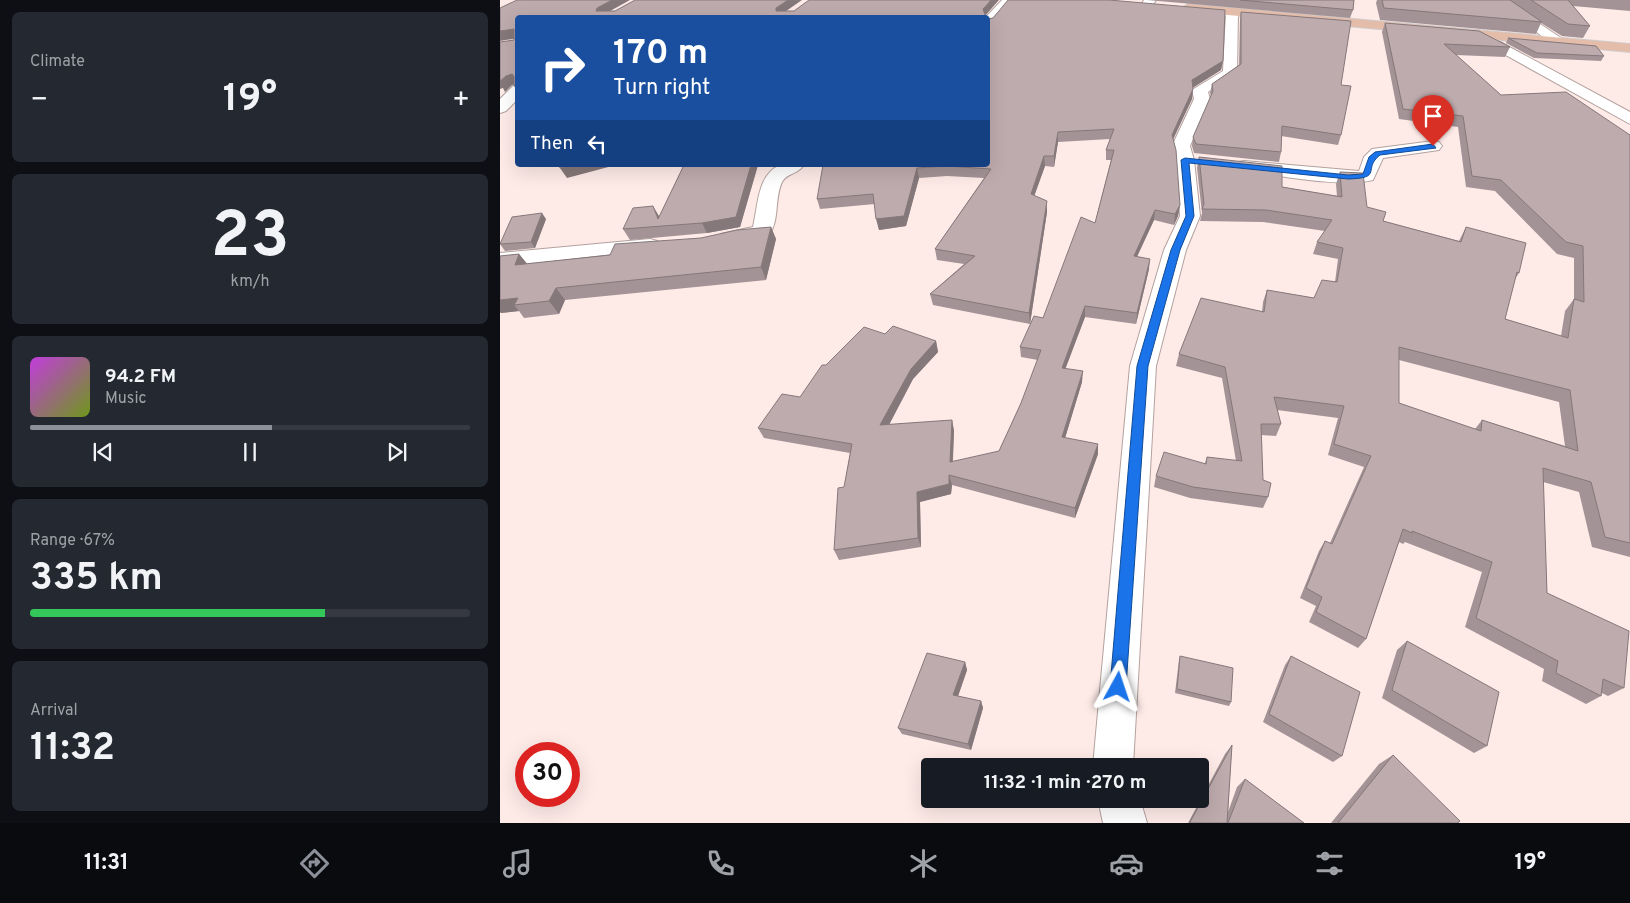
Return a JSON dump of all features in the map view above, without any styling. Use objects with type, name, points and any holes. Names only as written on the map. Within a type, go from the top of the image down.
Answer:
[{"type":"main road","points":[[1145,3],[1171,7],[1630,48]]},
{"type":"street","points":[[990,20],[1009,0]]},
{"type":"street","points":[[1496,0],[1560,42]]},
{"type":"street","points":[[1114,758],[1143,366],[1175,250],[1190,216],[1195,161],[1181,146],[1202,99],[1200,90],[1230,73],[1232,12]]},
{"type":"street","points":[[1478,34],[1630,119]]},
{"type":"street","points":[[500,108],[515,92]]},
{"type":"street","points":[[1225,164],[1348,177],[1366,176],[1373,157],[1378,154],[1433,146]]},
{"type":"street","points":[[708,241],[762,231],[769,196],[775,179],[780,172],[792,167]]},
{"type":"street","points":[[500,260],[598,249],[672,244]]},
{"type":"street","points":[[1122,808],[1124,823]]},
{"type":"building","points":[[517,0],[612,0],[597,8],[596,11],[615,11],[635,0],[788,0],[776,8],[776,11],[794,11],[809,0],[991,0],[983,9],[985,15],[515,15],[514,86],[514,76],[512,74],[500,81],[500,42],[514,40],[514,29],[500,31],[500,8]]},
{"type":"building","points":[[1008,0],[1109,0],[1225,10],[1223,61],[1192,80],[1193,89],[1172,135],[1176,150],[1180,205],[1175,214],[1155,210],[1134,256],[1150,259],[1137,313],[1085,306],[1062,368],[1083,371],[1062,437],[1098,444],[1075,508],[949,475],[949,484],[917,492],[918,538],[834,550],[838,488],[844,487],[852,444],[758,428],[782,394],[800,397],[822,365],[826,365],[864,327],[885,334],[893,326],[936,341],[911,369],[880,425],[952,420],[950,462],[999,451],[1021,403],[1041,350],[1020,347],[1034,316],[1043,318],[1081,217],[1095,223],[1114,150],[1106,150],[1114,129],[1058,132],[1054,156],[1044,156],[1031,194],[1047,201],[1029,313],[930,294],[975,256],[935,249],[991,169],[961,167],[990,167],[990,19],[993,18]]},
{"type":"building","points":[[1240,0],[1354,0],[1353,10]]},
{"type":"building","points":[[1382,0],[1510,0],[1542,22],[1384,8]]},
{"type":"building","points":[[1531,0],[1568,0],[1590,26],[1568,24]]},
{"type":"building","points":[[1241,12],[1351,21],[1341,85],[1351,86],[1341,135],[1282,126],[1281,152],[1196,144],[1193,137],[1213,91],[1212,84],[1241,64]]},
{"type":"building","points":[[1385,23],[1479,31],[1510,47],[1444,44],[1501,95],[1566,92],[1630,135],[1630,543],[1605,537],[1591,482],[1543,468],[1547,593],[1629,631],[1624,688],[1603,679],[1601,696],[1556,673],[1558,661],[1476,618],[1492,562],[1412,531],[1412,533],[1403,529],[1366,639],[1316,612],[1322,597],[1306,588],[1325,541],[1332,544],[1371,456],[1334,444],[1344,406],[1274,397],[1281,424],[1261,424],[1263,480],[1271,483],[1268,497],[1193,487],[1156,476],[1164,452],[1206,464],[1207,457],[1242,461],[1225,367],[1179,354],[1201,298],[1264,312],[1267,290],[1314,298],[1322,280],[1337,282],[1343,248],[1317,242],[1332,220],[1266,210],[1202,209],[1204,204],[1199,157],[1282,166],[1282,187],[1342,197],[1340,172],[1363,173],[1367,207],[1386,212],[1383,221],[1461,242],[1466,227],[1526,243],[1505,319],[1568,338],[1574,299],[1584,302],[1583,246],[1566,242],[1501,180],[1472,176],[1463,116],[1403,109]],"holes":[[[1399,347],[1570,390],[1578,451],[1482,420],[1481,431],[1399,403]]]},
{"type":"building","points":[[1508,38],[1596,46],[1604,56],[1537,53]]},
{"type":"building","points":[[683,167],[750,167],[736,217],[702,223],[623,229],[633,208],[653,206],[658,219]]},
{"type":"building","points":[[823,167],[932,167],[917,168],[904,216],[876,219],[873,194],[817,199]]},
{"type":"building","points":[[542,213],[531,242],[500,244],[512,217]]},
{"type":"building","points":[[771,227],[761,267],[556,288],[549,301],[514,305],[518,298],[500,300],[500,256],[519,254],[515,265],[610,255],[615,244],[701,238],[737,230]]},
{"type":"building","points":[[1407,641],[1499,692],[1487,746],[1392,690]]},
{"type":"building","points":[[927,653],[965,662],[953,695],[981,701],[968,744],[898,728]]},
{"type":"building","points":[[1180,656],[1233,668],[1231,702],[1177,689]]},
{"type":"building","points":[[1291,656],[1360,692],[1342,756],[1269,714]]},
{"type":"building","points":[[1232,745],[1227,823],[1191,823],[1198,808],[1209,808],[1209,787]]},
{"type":"building","points":[[1393,755],[1460,821],[1458,823],[1338,823]]},
{"type":"building","points":[[1245,779],[1304,823],[1228,823]]},
{"type":"route","points":[[1118,687],[1143,366],[1175,250],[1190,216],[1185,160],[1348,177],[1366,176],[1373,157],[1378,154],[1394,150],[1433,146]]}]
